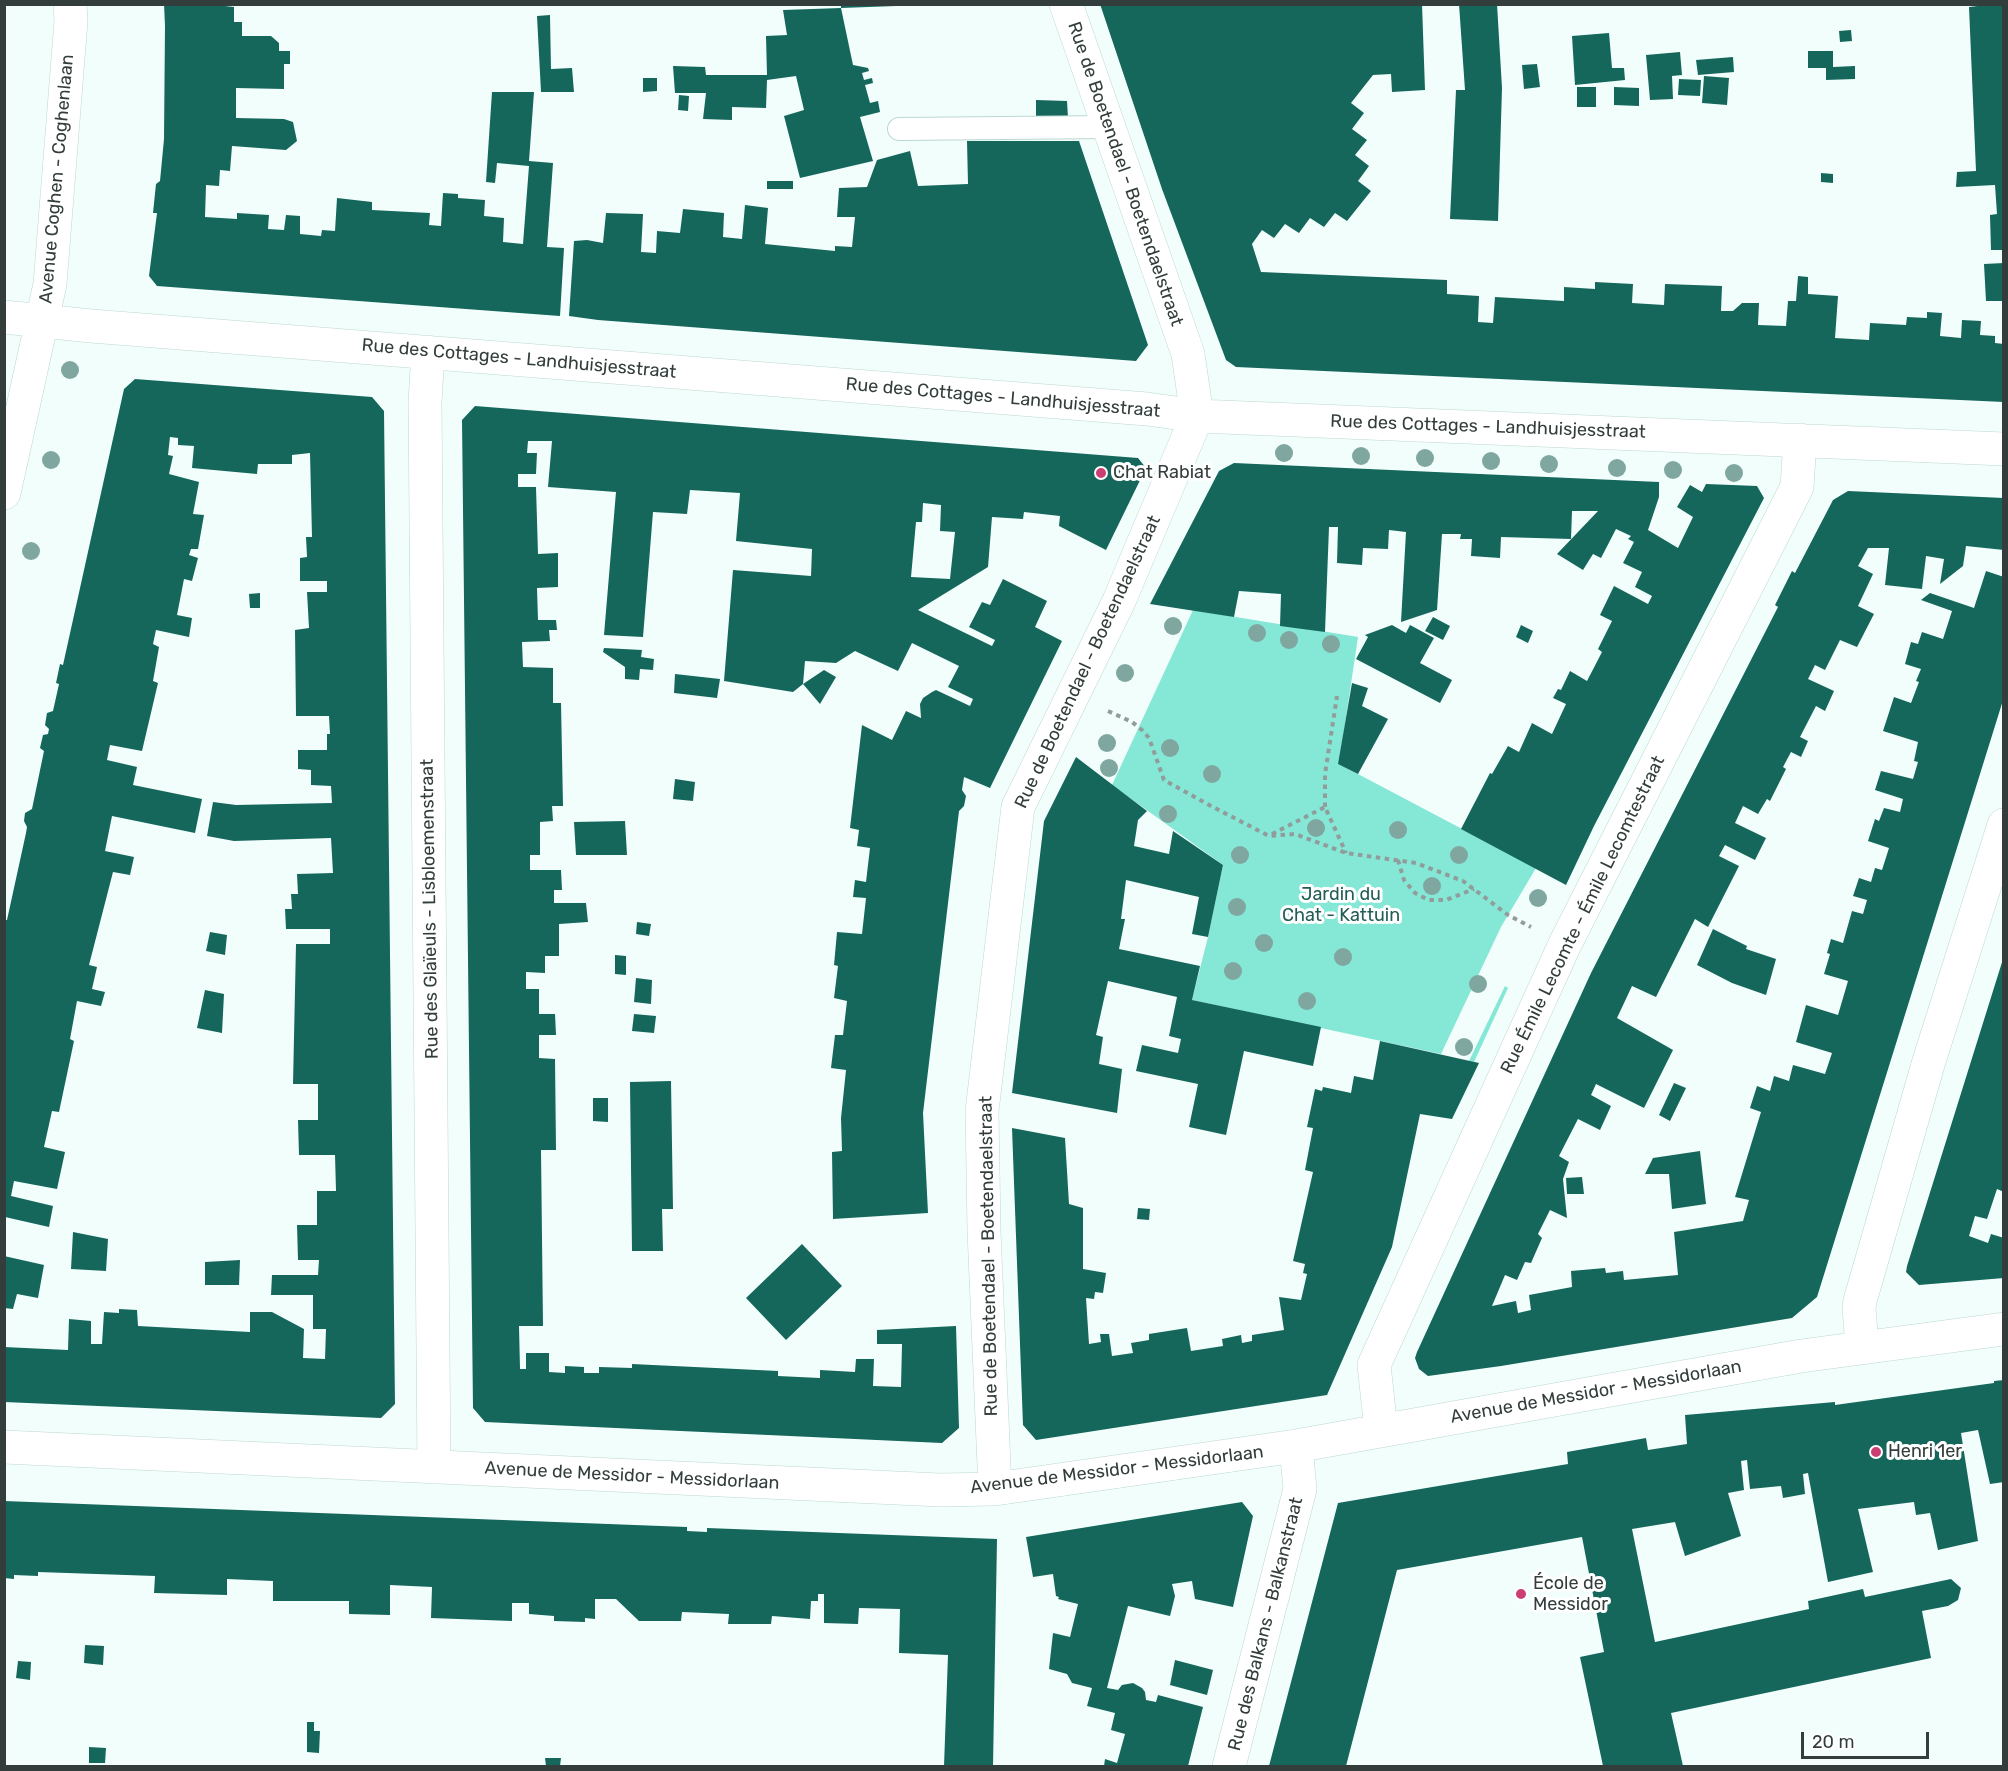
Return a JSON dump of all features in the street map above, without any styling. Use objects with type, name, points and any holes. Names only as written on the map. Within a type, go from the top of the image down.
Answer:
[{"type":"street","name":"Avenue Coghen - Coghenlaan","points":[[4,493],[51,272],[71,21],[70,4]]},
{"type":"street","name":"Rue de Boetendael - Boetendaelstraat","points":[[995,1489],[981,1111],[1018,807],[1119,601],[1197,416],[1188,354],[1066,4]]},
{"type":"street","name":"Rue des Cottages - Landhuisjesstraat","points":[[4,317],[1147,409],[1197,416],[2004,448]]},
{"type":"street","name":"Rue des Glaïeuls - Lisbloemenstraat","points":[[428,352],[425,402],[434,1467]]},
{"type":"street","name":"Rue Émile Lecomte - Émile Lecomtestraat","points":[[1381,1430],[1374,1365],[1565,944],[1797,487],[1800,440]]},
{"type":"street","points":[[1862,1346],[1860,1301],[1929,1061],[2004,825]]},
{"type":"street","name":"Avenue de Messidor - Messidorlaan","points":[[4,1447],[940,1490],[995,1489],[1296,1446],[1862,1346],[2004,1329]]},
{"type":"street","name":"Rue des Balkans - Balkanstraat","points":[[1229,1767],[1300,1489],[1296,1446]]},
{"type":"lane","points":[[899,129],[1108,127]]},
{"type":"path","points":[[1337,696],[1325,774],[1325,807],[1346,853]]},
{"type":"path","points":[[1105,709],[1132,722],[1149,738],[1164,780],[1269,836],[1295,834],[1346,853],[1416,863],[1463,881],[1508,915],[1536,930]]},
{"type":"path","points":[[1269,836],[1325,807]]},
{"type":"path","points":[[1398,860],[1404,880],[1415,893],[1429,900],[1446,900],[1474,889]]},
{"type":"green space","name":"Jardin du Chat - Kattuin","points":[[1193,610],[1358,637],[1339,764],[1536,868],[1501,927],[1441,1054],[1192,1000],[1223,865],[1112,785]]},
{"type":"green space","points":[[1505,986],[1508,988],[1474,1062],[1469,1061]]},
{"type":"building","points":[[164,4],[224,4],[234,7],[234,22],[242,22],[242,36],[271,36],[279,43],[279,51],[290,51],[290,64],[284,64],[284,89],[236,88],[236,118],[284,119],[293,122],[297,141],[286,150],[232,146],[230,171],[220,170],[219,186],[206,185],[205,217],[237,219],[237,213],[269,215],[268,229],[284,230],[286,215],[300,216],[300,234],[321,236],[322,230],[335,231],[337,198],[372,202],[372,210],[430,213],[429,225],[441,226],[443,193],[458,194],[458,198],[485,200],[484,216],[504,218],[503,242],[523,244],[529,166],[497,163],[495,183],[486,182],[492,92],[534,92],[529,161],[553,163],[547,247],[564,248],[560,316],[157,286],[149,276],[157,213],[153,213],[156,184],[160,181],[164,139]]},
{"type":"building","points":[[841,4],[896,4],[896,6],[841,8]]},
{"type":"building","points":[[1100,4],[1422,4],[1425,90],[1392,92],[1391,74],[1373,75],[1351,103],[1364,113],[1352,129],[1367,140],[1355,155],[1369,166],[1358,181],[1371,191],[1347,221],[1335,213],[1324,227],[1310,218],[1299,233],[1285,224],[1274,238],[1262,230],[1252,244],[1261,272],[1447,280],[1447,294],[1479,296],[1478,322],[1493,323],[1495,297],[1564,301],[1564,287],[1595,289],[1595,282],[1633,284],[1632,303],[1664,305],[1665,284],[1722,286],[1721,311],[1733,311],[1742,303],[1759,303],[1758,325],[1786,326],[1788,301],[1796,301],[1798,276],[1808,277],[1808,294],[1838,296],[1835,338],[1869,340],[1870,323],[1906,325],[1907,317],[1927,318],[1927,312],[1942,313],[1940,336],[1961,338],[1962,320],[1981,321],[1980,335],[1995,336],[1995,343],[2004,344],[2004,402],[1236,367],[1226,360],[1162,189]]},
{"type":"building","points":[[1459,4],[1497,4],[1502,88],[1498,221],[1450,219],[1456,90],[1465,90]]},
{"type":"building","points":[[2004,4],[2004,250],[1991,250],[1990,215],[1997,214],[1995,185],[1956,187],[1957,172],[1976,171],[1969,7]]},
{"type":"building","points":[[841,8],[853,65],[868,68],[869,71],[862,73],[864,80],[872,78],[873,83],[865,85],[870,103],[878,101],[880,112],[860,117],[873,161],[800,178],[784,116],[804,110],[796,76],[767,80],[766,108],[732,107],[732,120],[703,119],[706,93],[675,93],[673,66],[705,67],[706,75],[767,75],[766,36],[787,35],[783,10]]},
{"type":"building","points":[[550,15],[551,69],[572,68],[574,92],[541,92],[537,16]]},
{"type":"building","points":[[1851,30],[1852,41],[1840,42],[1839,31]]},
{"type":"building","points":[[1609,33],[1612,68],[1624,68],[1625,80],[1575,85],[1572,36]]},
{"type":"building","points":[[1808,51],[1833,51],[1833,67],[1855,66],[1855,79],[1826,80],[1826,68],[1808,68]]},
{"type":"building","points":[[1680,52],[1682,75],[1672,76],[1673,99],[1650,100],[1646,55]]},
{"type":"building","points":[[1733,57],[1734,72],[1698,75],[1696,60]]},
{"type":"building","points":[[1537,64],[1540,87],[1524,89],[1522,65]]},
{"type":"building","points":[[1704,76],[1729,78],[1727,105],[1702,103]]},
{"type":"building","points":[[643,78],[657,78],[657,91],[643,92]]},
{"type":"building","points":[[1679,79],[1701,80],[1700,96],[1678,95]]},
{"type":"building","points":[[1577,87],[1596,87],[1596,107],[1577,107]]},
{"type":"building","points":[[1614,87],[1639,88],[1639,106],[1614,105]]},
{"type":"building","points":[[679,95],[689,96],[688,111],[678,110]]},
{"type":"building","points":[[1036,100],[1067,101],[1068,118],[1036,118]]},
{"type":"building","points":[[967,141],[1079,141],[1148,345],[1136,361],[569,316],[574,241],[587,240],[603,243],[606,213],[643,214],[641,252],[656,253],[657,231],[680,233],[683,209],[724,213],[723,237],[742,239],[745,205],[768,208],[765,244],[835,251],[835,246],[852,247],[855,217],[837,217],[839,188],[867,187],[877,160],[910,151],[918,186],[968,184]]},
{"type":"building","points":[[1821,173],[1833,174],[1833,183],[1821,182]]},
{"type":"building","points":[[767,181],[793,181],[793,189],[767,189]]},
{"type":"building","points":[[2004,263],[2004,301],[1986,301],[1984,264]]},
{"type":"building","points":[[135,379],[372,397],[384,411],[395,1404],[381,1418],[4,1402],[4,1347],[68,1350],[69,1319],[91,1321],[91,1344],[102,1344],[104,1312],[119,1313],[119,1309],[137,1310],[138,1326],[250,1332],[250,1312],[272,1312],[304,1329],[303,1358],[325,1359],[326,1329],[313,1329],[313,1295],[271,1295],[272,1275],[318,1275],[319,1260],[298,1260],[297,1225],[317,1225],[317,1191],[336,1191],[335,1155],[299,1155],[298,1120],[318,1120],[318,1084],[293,1084],[296,944],[330,944],[330,929],[286,929],[285,909],[292,909],[291,894],[298,894],[297,874],[333,873],[331,838],[234,841],[207,836],[213,802],[236,805],[332,803],[331,786],[311,785],[311,770],[298,769],[298,750],[327,750],[327,734],[330,734],[329,716],[296,716],[295,630],[309,628],[307,592],[327,592],[327,581],[300,581],[300,558],[307,557],[306,537],[312,537],[310,453],[292,455],[292,464],[258,464],[257,474],[192,468],[194,446],[178,445],[178,438],[170,437],[168,455],[173,456],[169,474],[199,482],[193,514],[204,515],[198,549],[191,549],[189,555],[198,558],[192,581],[184,579],[177,615],[192,618],[189,637],[156,630],[153,644],[159,647],[153,681],[158,683],[142,751],[110,745],[107,760],[137,767],[133,785],[202,799],[195,833],[112,816],[105,851],[134,857],[130,875],[113,872],[89,965],[97,967],[92,989],[105,992],[101,1006],[77,1001],[70,1039],[74,1041],[59,1112],[52,1111],[44,1147],[65,1152],[57,1189],[14,1181],[11,1196],[53,1206],[49,1227],[5,1217],[5,920],[7,920],[26,833],[25,813],[32,809],[44,751],[40,748],[43,735],[48,734],[49,729],[45,725],[47,713],[53,711],[59,684],[56,683],[60,664],[63,665],[124,389]]},
{"type":"building","points":[[475,406],[1138,458],[1146,468],[1106,550],[1059,526],[1060,516],[1024,512],[1023,519],[992,517],[988,567],[918,610],[992,646],[995,640],[969,627],[982,602],[990,605],[1003,579],[1047,601],[1035,627],[1062,641],[990,788],[964,777],[962,790],[966,796],[964,806],[959,811],[923,1113],[928,1213],[833,1219],[832,1152],[842,1151],[841,1118],[846,1070],[831,1068],[835,1035],[843,1035],[847,1001],[834,998],[838,966],[834,965],[837,932],[862,934],[866,898],[853,897],[855,880],[866,882],[870,848],[857,846],[859,830],[850,828],[862,725],[892,740],[906,711],[921,718],[920,704],[923,698],[932,692],[936,690],[970,706],[973,699],[948,687],[959,666],[912,643],[898,671],[855,651],[836,663],[805,661],[803,684],[793,692],[724,681],[733,570],[811,576],[812,549],[736,541],[740,493],[690,490],[687,514],[653,512],[643,637],[604,635],[616,492],[548,487],[552,441],[528,441],[527,453],[537,453],[536,474],[518,474],[518,487],[536,487],[538,554],[558,553],[558,587],[537,588],[538,620],[556,620],[557,630],[549,630],[550,641],[522,642],[523,667],[553,668],[553,703],[561,703],[563,806],[552,806],[553,821],[540,822],[540,855],[530,855],[530,870],[561,870],[562,890],[554,890],[554,903],[586,903],[588,922],[559,924],[559,956],[545,956],[545,973],[526,972],[526,989],[539,989],[539,1014],[555,1014],[556,1035],[539,1035],[539,1058],[555,1059],[556,1150],[541,1150],[543,1326],[519,1326],[520,1369],[526,1369],[526,1353],[549,1353],[549,1372],[565,1373],[565,1366],[584,1367],[584,1373],[599,1373],[599,1367],[632,1368],[632,1364],[778,1371],[778,1376],[820,1378],[820,1370],[855,1372],[856,1359],[874,1359],[873,1386],[901,1387],[902,1344],[877,1344],[877,1330],[956,1326],[959,1428],[942,1443],[485,1422],[473,1408],[462,420]],"holes":[[[923,503],[941,505],[940,531],[955,532],[950,579],[911,577],[916,522],[922,522]]]},
{"type":"building","points":[[1234,463],[1659,482],[1659,497],[1648,530],[1678,548],[1693,517],[1677,507],[1690,485],[1702,492],[1706,484],[1757,486],[1764,498],[1594,826],[1566,885],[1461,829],[1490,773],[1492,774],[1508,746],[1519,752],[1532,723],[1552,734],[1566,704],[1553,698],[1558,689],[1561,690],[1570,671],[1587,681],[1602,652],[1598,649],[1612,621],[1600,615],[1614,586],[1648,604],[1652,596],[1635,587],[1642,572],[1623,563],[1634,542],[1628,539],[1631,536],[1616,529],[1601,558],[1593,554],[1583,570],[1557,554],[1598,511],[1572,511],[1571,539],[1501,537],[1500,558],[1471,556],[1472,539],[1460,539],[1461,534],[1442,534],[1437,610],[1401,622],[1406,532],[1389,530],[1388,549],[1363,548],[1362,565],[1337,563],[1338,527],[1329,527],[1325,632],[1280,626],[1281,594],[1239,591],[1234,617],[1150,604],[1219,471]]},
{"type":"building","points":[[1848,491],[2004,498],[2004,550],[1966,546],[1963,566],[1940,584],[1944,559],[1926,556],[1922,589],[1885,585],[1889,548],[1868,548],[1858,566],[1873,574],[1858,606],[1874,614],[1857,647],[1840,640],[1825,670],[1815,665],[1808,679],[1834,691],[1825,711],[1816,706],[1800,737],[1808,741],[1801,757],[1791,752],[1783,767],[1786,769],[1770,801],[1767,799],[1758,814],[1743,806],[1735,823],[1766,838],[1755,860],[1725,845],[1719,856],[1739,866],[1708,927],[1695,919],[1656,997],[1632,986],[1617,1018],[1673,1050],[1644,1108],[1596,1084],[1591,1095],[1611,1106],[1600,1130],[1578,1119],[1559,1156],[1569,1162],[1563,1179],[1567,1218],[1550,1210],[1538,1234],[1542,1238],[1531,1263],[1525,1262],[1517,1280],[1505,1275],[1492,1306],[1516,1301],[1518,1313],[1531,1310],[1529,1295],[1572,1287],[1571,1271],[1605,1268],[1606,1273],[1623,1271],[1624,1280],[1678,1275],[1674,1232],[1743,1221],[1749,1200],[1735,1197],[1761,1112],[1750,1108],[1757,1086],[1770,1091],[1774,1076],[1789,1081],[1793,1065],[1825,1074],[1832,1053],[1796,1042],[1806,1005],[1838,1015],[1848,981],[1824,974],[1830,954],[1827,953],[1831,939],[1843,943],[1852,911],[1863,914],[1867,900],[1853,896],[1859,878],[1871,882],[1875,868],[1882,870],[1889,848],[1868,841],[1875,819],[1879,821],[1884,808],[1900,812],[1903,799],[1875,790],[1881,771],[1913,779],[1918,762],[1914,761],[1918,742],[1883,731],[1894,697],[1911,703],[1919,682],[1916,681],[1921,669],[1905,664],[1911,642],[1918,644],[1922,632],[1943,639],[1952,611],[1921,600],[1930,593],[1974,608],[1986,571],[2004,577],[2004,697],[1817,1297],[1792,1318],[1428,1376],[1419,1369],[1415,1358],[1417,1352],[1591,973],[1778,607],[1775,605],[1792,571],[1795,573],[1833,500]]},
{"type":"building","points":[[260,593],[260,608],[250,608],[249,594]]},
{"type":"building","points":[[1433,617],[1450,626],[1443,640],[1425,631]]},
{"type":"building","points":[[1392,625],[1406,633],[1410,625],[1434,638],[1420,663],[1452,680],[1440,703],[1356,659],[1368,637],[1365,635]]},
{"type":"building","points":[[1521,625],[1533,631],[1528,643],[1516,637]]},
{"type":"building","points":[[604,648],[642,650],[641,657],[654,659],[653,670],[640,669],[639,680],[625,679],[625,667],[603,652]]},
{"type":"building","points":[[824,670],[836,677],[820,704],[803,684]]},
{"type":"building","points":[[675,674],[720,679],[717,698],[674,693]]},
{"type":"building","points":[[1352,683],[1368,688],[1362,706],[1388,719],[1358,774],[1338,764]]},
{"type":"building","points":[[1076,757],[1147,811],[1138,820],[1134,846],[1169,854],[1173,831],[1223,865],[1208,937],[1192,934],[1199,897],[1126,880],[1121,919],[1125,919],[1119,949],[1200,966],[1192,1000],[1321,1027],[1313,1066],[1244,1051],[1226,1135],[1189,1127],[1198,1084],[1136,1071],[1142,1045],[1178,1053],[1181,1039],[1169,1036],[1177,997],[1108,981],[1096,1035],[1103,1037],[1099,1064],[1122,1069],[1117,1113],[1012,1093],[1044,821]]},
{"type":"building","points":[[675,779],[695,782],[693,801],[673,799]]},
{"type":"building","points":[[625,821],[627,855],[576,855],[574,822]]},
{"type":"building","points":[[637,922],[651,924],[649,936],[636,934]]},
{"type":"building","points":[[1713,929],[1747,946],[1746,949],[1776,959],[1766,995],[1732,983],[1697,965]]},
{"type":"building","points":[[210,932],[227,935],[225,955],[206,951]]},
{"type":"building","points":[[615,955],[626,956],[626,975],[615,974]]},
{"type":"building","points":[[2003,959],[2004,1192],[1997,1189],[1987,1219],[1975,1216],[1969,1236],[1988,1243],[1991,1234],[2004,1238],[2004,1278],[1919,1285],[1906,1272],[1907,1266]]},
{"type":"building","points":[[636,978],[652,980],[651,1004],[634,1002]]},
{"type":"building","points":[[205,990],[224,994],[222,1033],[197,1028]]},
{"type":"building","points":[[634,1014],[656,1016],[654,1033],[632,1031]]},
{"type":"building","points":[[1380,1041],[1479,1063],[1452,1119],[1420,1114],[1392,1247],[1327,1395],[1036,1440],[1023,1425],[1012,1128],[1065,1138],[1069,1204],[1083,1208],[1083,1269],[1106,1273],[1103,1293],[1095,1292],[1094,1299],[1086,1298],[1089,1344],[1101,1342],[1100,1334],[1109,1334],[1112,1356],[1133,1353],[1131,1343],[1149,1340],[1149,1334],[1187,1328],[1191,1351],[1223,1346],[1222,1339],[1241,1335],[1242,1343],[1252,1341],[1252,1335],[1284,1330],[1279,1297],[1301,1300],[1307,1274],[1303,1273],[1305,1264],[1293,1261],[1313,1172],[1305,1170],[1313,1128],[1307,1127],[1315,1089],[1322,1091],[1323,1087],[1351,1093],[1354,1076],[1373,1080]]},
{"type":"building","points":[[671,1081],[673,1209],[662,1209],[663,1251],[632,1251],[630,1082]]},
{"type":"building","points":[[1674,1083],[1686,1088],[1670,1121],[1659,1115]]},
{"type":"building","points":[[593,1098],[608,1098],[608,1122],[593,1121]]},
{"type":"building","points":[[1700,1151],[1706,1204],[1672,1209],[1669,1174],[1645,1174],[1653,1158]]},
{"type":"building","points":[[1582,1177],[1584,1194],[1567,1194],[1566,1178]]},
{"type":"building","points":[[1138,1208],[1150,1209],[1149,1220],[1137,1219]]},
{"type":"building","points":[[73,1232],[108,1239],[106,1271],[71,1269]]},
{"type":"building","points":[[802,1244],[842,1286],[786,1340],[746,1298]]},
{"type":"building","points":[[4,1256],[44,1265],[38,1298],[17,1294],[13,1309],[4,1308]]},
{"type":"building","points":[[240,1260],[239,1285],[205,1285],[205,1262]]},
{"type":"building","points":[[2004,1380],[2004,1482],[1990,1484],[1978,1430],[1961,1433],[1978,1541],[1938,1550],[1930,1513],[1916,1515],[1914,1502],[1858,1509],[1873,1572],[1828,1582],[1808,1473],[1803,1474],[1805,1494],[1783,1498],[1781,1486],[1750,1489],[1747,1460],[1741,1461],[1744,1490],[1728,1493],[1741,1536],[1685,1556],[1675,1522],[1632,1529],[1655,1642],[1809,1609],[1808,1601],[1863,1589],[1865,1597],[1951,1579],[1961,1588],[1958,1600],[1948,1606],[1922,1611],[1931,1658],[1671,1713],[1683,1766],[1603,1766],[1580,1657],[1604,1652],[1582,1537],[1397,1570],[1346,1766],[1269,1766],[1338,1503],[1568,1464],[1567,1452],[1646,1438],[1648,1450],[1687,1444],[1685,1415],[1835,1402],[1835,1405]]},
{"type":"building","points":[[4,1501],[687,1527],[687,1531],[707,1532],[707,1528],[997,1539],[993,1766],[944,1766],[948,1655],[899,1653],[900,1609],[859,1608],[858,1624],[824,1623],[824,1594],[818,1594],[818,1601],[811,1601],[810,1619],[772,1616],[771,1624],[728,1624],[729,1614],[682,1612],[681,1621],[639,1621],[616,1599],[595,1599],[595,1619],[585,1618],[585,1622],[554,1621],[554,1616],[529,1614],[529,1603],[512,1603],[512,1621],[431,1618],[432,1587],[390,1585],[390,1615],[349,1614],[349,1601],[273,1601],[273,1581],[227,1579],[227,1595],[154,1593],[155,1576],[38,1572],[38,1576],[14,1575],[14,1579],[4,1578]]},
{"type":"building","points":[[1242,1502],[1253,1516],[1233,1607],[1195,1599],[1192,1581],[1172,1584],[1175,1596],[1170,1616],[1128,1606],[1107,1688],[1118,1690],[1122,1685],[1133,1683],[1142,1688],[1146,1700],[1156,1702],[1158,1695],[1203,1707],[1188,1766],[1104,1766],[1105,1759],[1117,1763],[1125,1734],[1111,1730],[1115,1713],[1087,1706],[1092,1688],[1072,1683],[1067,1674],[1049,1669],[1053,1633],[1070,1637],[1078,1604],[1058,1599],[1053,1574],[1033,1577],[1026,1537]]},
{"type":"building","points":[[85,1645],[104,1646],[103,1665],[84,1663]]},
{"type":"building","points":[[1175,1660],[1213,1670],[1207,1695],[1170,1685]]},
{"type":"building","points":[[18,1661],[31,1662],[30,1680],[16,1678]]},
{"type":"building","points":[[307,1722],[314,1722],[314,1731],[320,1731],[319,1753],[307,1752]]},
{"type":"building","points":[[89,1747],[106,1748],[105,1763],[89,1763]]},
{"type":"building","points":[[545,1758],[561,1758],[560,1766],[546,1766]]},
{"type":"place","name":"Chat Rabiat","points":[[1101,473]]},
{"type":"place","name":"Henri 1er","points":[[1876,1452]]},
{"type":"place","name":"École de Messidor","points":[[1521,1594]]}]
